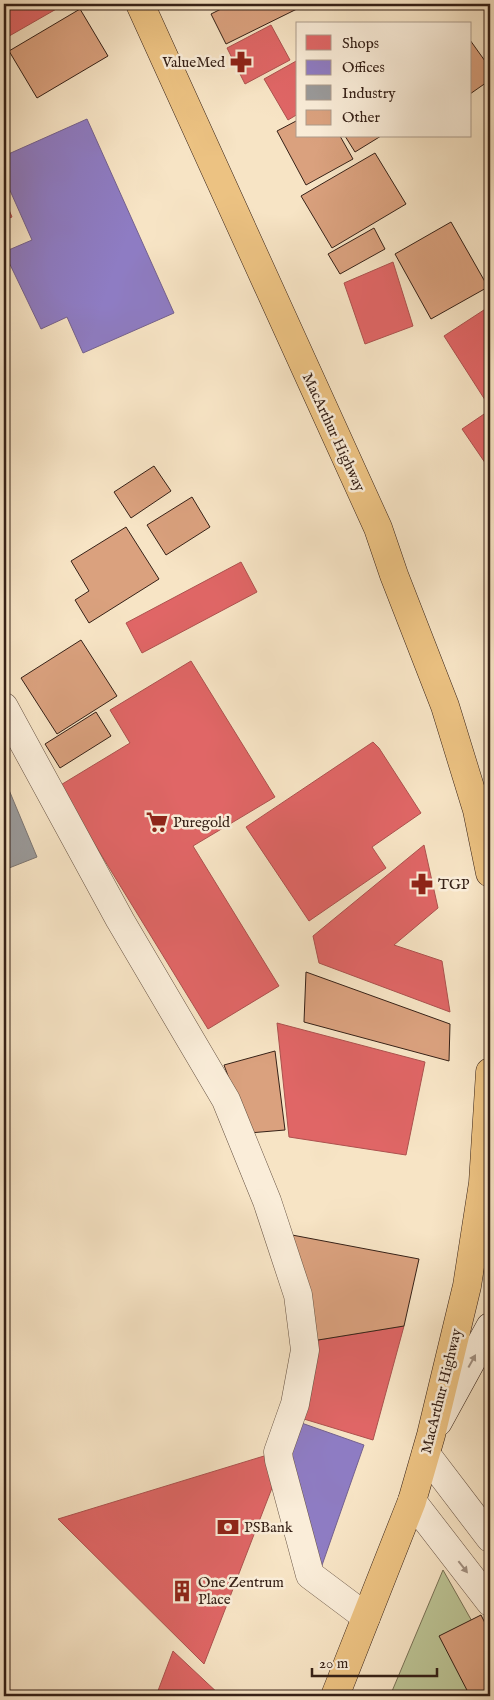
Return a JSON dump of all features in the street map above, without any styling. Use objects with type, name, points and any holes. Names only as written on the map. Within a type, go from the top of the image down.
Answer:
[{"type":"highway","name":"MacArthur Highway","points":[[140,4],[378,528],[394,575],[445,706],[477,810],[490,873]]},
{"type":"highway","name":"MacArthur Highway","points":[[335,1696],[412,1501],[428,1444],[467,1286],[486,1183],[490,1072]]},
{"type":"street","points":[[4,706],[120,920],[226,1100],[264,1192],[298,1295],[304,1350],[295,1404],[278,1452],[279,1460],[310,1575],[366,1616]]},
{"type":"street","points":[[490,1327],[428,1444],[490,1538]]},
{"type":"street","points":[[412,1501],[490,1602]]},
{"type":"green space","points":[[443,1570],[490,1653],[490,1696],[390,1696]]},
{"type":"building: Shops","points":[[4,4],[65,4],[4,39]]},
{"type":"building: Shops","points":[[271,25],[290,60],[245,84],[227,48]]},
{"type":"building: Shops","points":[[296,61],[296,115],[288,120],[264,79]]},
{"type":"building: Shops","points":[[4,198],[12,217],[4,220]]},
{"type":"building: Shops","points":[[393,262],[413,326],[365,344],[344,283]]},
{"type":"building: Shops","points":[[490,306],[490,400],[487,403],[444,336]]},
{"type":"building: Shops","points":[[490,410],[490,470],[462,429]]},
{"type":"building: Shops","points":[[241,562],[257,592],[142,653],[126,623]]},
{"type":"building: Shops","name":"Puregold","points":[[191,661],[275,797],[193,846],[279,986],[208,1029],[59,786],[130,743],[110,710]]},
{"type":"building: Shops","points":[[373,742],[379,748],[421,813],[372,847],[386,868],[309,921],[246,827]]},
{"type":"building: Shops","points":[[424,845],[438,908],[394,945],[442,961],[450,1012],[319,963],[313,936]]},
{"type":"building: Shops","points":[[277,1023],[425,1062],[406,1155],[289,1137]]},
{"type":"building: Shops","points":[[404,1326],[373,1440],[294,1416],[312,1341]]},
{"type":"building: Shops","name":"One Zentrum Place","points":[[264,1456],[277,1475],[204,1664],[58,1519]]},
{"type":"building: Shops","points":[[173,1651],[221,1696],[156,1696]]},
{"type":"building: Offices","points":[[87,119],[174,313],[83,353],[67,317],[41,329],[4,252],[32,240],[4,177],[4,156]]},
{"type":"building: Offices","points":[[293,1420],[364,1445],[320,1571],[282,1452]]},
{"type":"building: Industry","points":[[4,778],[37,857],[4,870]]},
{"type":"building: Other","points":[[231,4],[307,4],[226,44],[211,14]]},
{"type":"building: Other","points":[[80,9],[108,56],[37,98],[9,51]]},
{"type":"building: Other","points":[[472,43],[490,68],[490,80],[472,93]]},
{"type":"building: Other","points":[[296,121],[296,138],[341,138],[353,159],[306,185],[277,131]]},
{"type":"building: Other","points":[[346,138],[378,138],[355,152]]},
{"type":"building: Other","points":[[375,153],[406,204],[332,248],[301,196]]},
{"type":"building: Other","points":[[451,222],[488,287],[431,319],[395,254]]},
{"type":"building: Other","points":[[374,228],[385,249],[340,274],[328,254]]},
{"type":"building: Other","points":[[154,466],[171,491],[131,518],[114,492]]},
{"type":"building: Other","points":[[192,497],[210,527],[166,555],[147,525]]},
{"type":"building: Other","points":[[126,527],[159,579],[89,623],[75,600],[89,591],[71,561]]},
{"type":"building: Other","points":[[81,640],[117,696],[57,734],[21,678]]},
{"type":"building: Other","points":[[96,712],[111,736],[60,768],[45,744]]},
{"type":"building: Other","points":[[306,972],[450,1024],[449,1061],[304,1022]]},
{"type":"building: Other","points":[[275,1051],[285,1130],[249,1133],[224,1065]]},
{"type":"building: Other","points":[[292,1235],[419,1259],[404,1326],[312,1341]]},
{"type":"building: Other","points":[[481,1615],[490,1633],[490,1696],[470,1696],[439,1636]]},
{"type":"place","name":"ValueMed","points":[[241,62]]},
{"type":"place","name":"Puregold","points":[[157,822]]},
{"type":"place","name":"TGP","points":[[422,884]]},
{"type":"place","name":"PSBank","points":[[228,1527]]},
{"type":"place","name":"One Zentrum Place","points":[[182,1591]]}]
